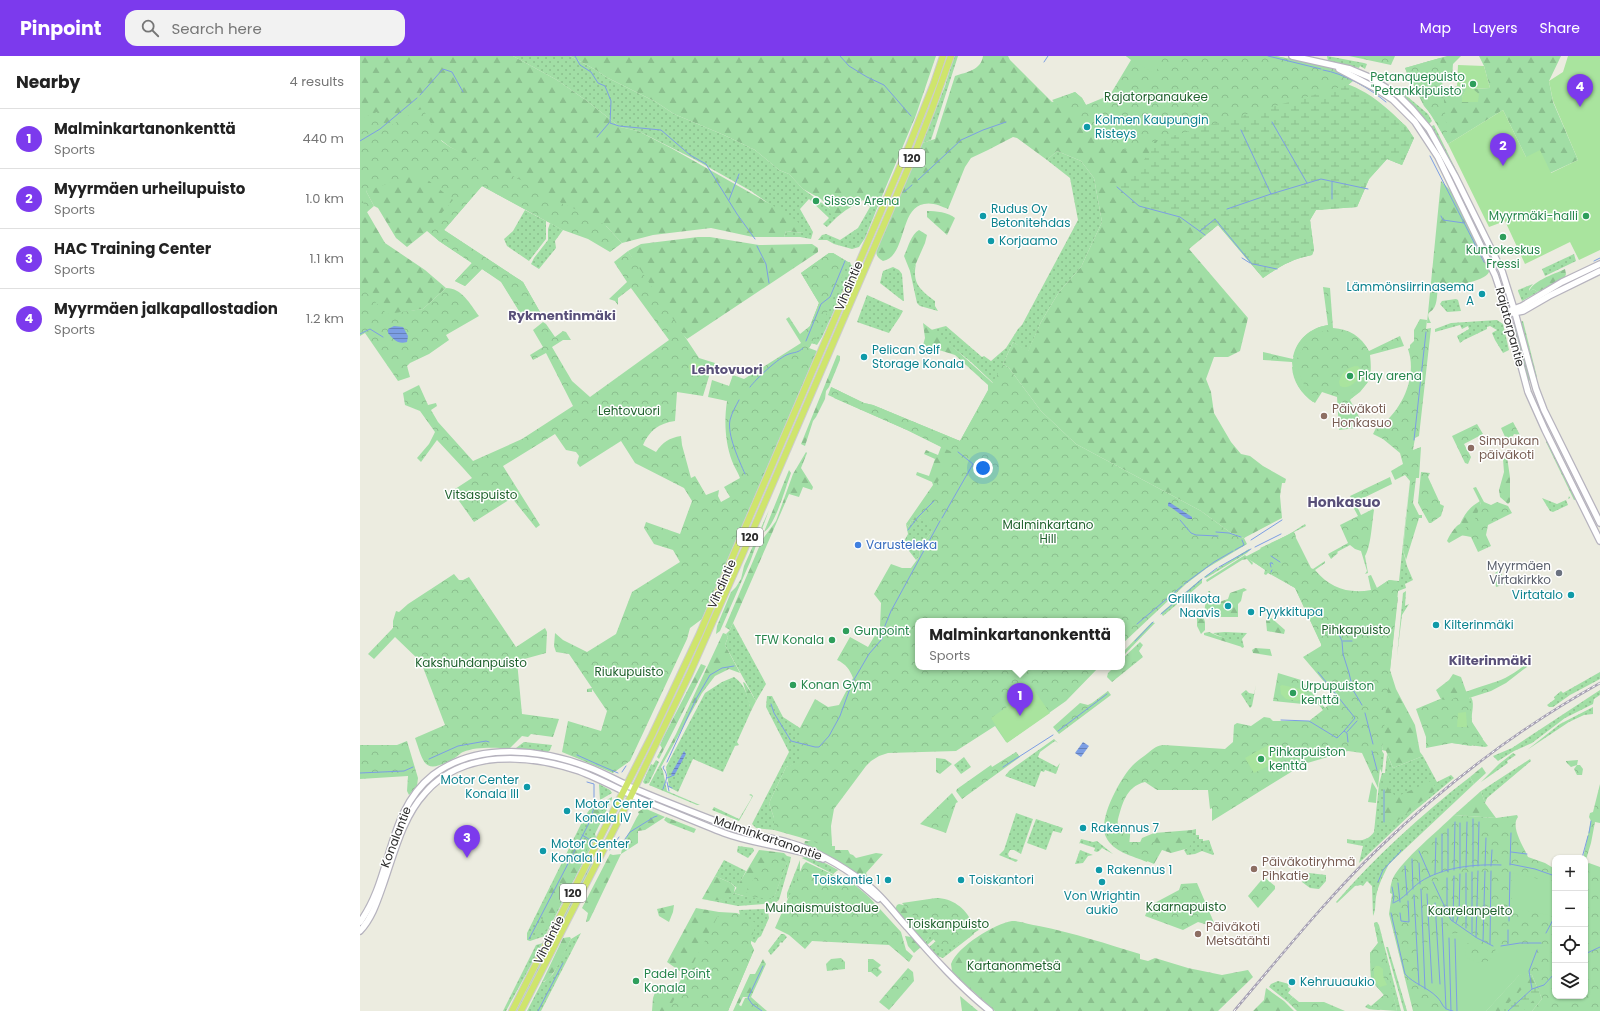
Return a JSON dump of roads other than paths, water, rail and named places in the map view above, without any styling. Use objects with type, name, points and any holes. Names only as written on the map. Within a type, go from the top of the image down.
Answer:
[{"type":"main road","name":"Vihdintie","points":[[512,1011],[627,785],[687,661],[736,551],[909,146],[943,56]]},
{"type":"main road","name":"Vihdintie","points":[[521,1011],[634,788],[690,673],[916,150],[951,56]]},
{"type":"main road","name":"Rajatorpantie","points":[[1292,56],[1360,72],[1390,89],[1406,103],[1428,127],[1450,166],[1489,244],[1505,281],[1515,311],[1536,389],[1544,410],[1600,523]]},
{"type":"main road","name":"Rajatorpantie","points":[[1331,65],[1375,88],[1390,98],[1407,113],[1422,131],[1438,157],[1489,260],[1500,288],[1528,392],[1545,430],[1600,541]]},
{"type":"main road","points":[[1515,311],[1562,282],[1600,264]]},
{"type":"main road","points":[[1507,311],[1523,311],[1549,296],[1600,271]]},
{"type":"main road","name":"Konalantie","points":[[360,922],[374,898],[392,842],[405,809],[419,789],[431,777],[452,764],[470,757],[486,754],[527,753],[558,758],[575,763],[634,788]]},
{"type":"main road","name":"Konalantie","points":[[360,931],[370,918],[397,844],[411,812],[433,784],[452,770],[467,764],[487,760],[533,761],[578,771],[631,794]]},
{"type":"main road","name":"Malminkartanontie","points":[[634,788],[740,831],[790,843],[824,856],[867,884],[942,966],[990,1011]]},
{"type":"main road","name":"Malminkartanontie","points":[[631,794],[738,838],[783,847],[821,859],[850,874],[889,907]]},
{"type":"water","points":[[394,326],[403,327],[408,336],[407,342],[398,342],[388,333],[388,329]]},
{"type":"water","points":[[1169,502],[1192,517],[1192,519],[1186,518],[1168,506]]},
{"type":"water","points":[[1083,742],[1089,746],[1081,757],[1075,753]]},
{"type":"water","points":[[684,751],[686,754],[674,776],[672,776],[671,774]]},
{"type":"waterway","points":[[575,56],[580,65],[591,72],[598,83],[605,86],[611,101],[610,123],[619,126],[661,130],[690,155],[706,164],[737,214],[755,239]]},
{"type":"waterway","points":[[840,56],[849,66],[884,85],[911,116]]},
{"type":"waterway","points":[[1044,62],[1048,56]]},
{"type":"waterway","points":[[1268,56],[1321,69]]},
{"type":"waterway","points":[[420,95],[443,69],[452,72],[463,92]]},
{"type":"waterway","points":[[1323,70],[1339,74],[1356,82],[1386,102]]},
{"type":"waterway","points":[[360,141],[380,129],[417,98]]},
{"type":"waterway","points":[[918,180],[961,140],[1006,122]]},
{"type":"waterway","points":[[1272,122],[1307,183]]},
{"type":"waterway","points":[[597,137],[609,123]]},
{"type":"waterway","points":[[1241,130],[1271,194],[1321,179],[1368,189]]},
{"type":"waterway","points":[[1430,156],[1484,262]]},
{"type":"waterway","points":[[729,200],[739,174]]},
{"type":"waterway","points":[[1332,182],[1332,199]]},
{"type":"waterway","points":[[904,192],[912,185]]},
{"type":"waterway","points":[[1117,187],[1139,206],[1180,217],[1205,235]]},
{"type":"waterway","points":[[1227,209],[1271,194]]},
{"type":"waterway","points":[[1441,216],[1443,220],[1464,223]]},
{"type":"waterway","points":[[1200,231],[1215,219],[1252,264]]},
{"type":"waterway","points":[[757,246],[766,264],[769,283]]},
{"type":"waterway","points":[[1242,258],[1250,263]]},
{"type":"waterway","points":[[1594,261],[1600,258]]},
{"type":"waterway","points":[[806,341],[821,304],[830,297],[845,261]]},
{"type":"waterway","points":[[1253,264],[1277,269]]},
{"type":"waterway","points":[[360,334],[370,329],[383,337]]},
{"type":"waterway","points":[[1414,440],[1426,332]]},
{"type":"waterway","points":[[750,387],[762,374],[780,359],[789,354],[798,352],[803,348]]},
{"type":"waterway","points":[[739,400],[730,420],[730,433],[745,474]]},
{"type":"waterway","points":[[942,518],[973,464],[958,452]]},
{"type":"waterway","points":[[908,530],[918,517],[934,501]]},
{"type":"waterway","points":[[1180,520],[1191,533],[1196,535],[1218,536]]},
{"type":"waterway","points":[[1251,540],[1282,520]]},
{"type":"waterway","points":[[771,704],[774,713],[791,741],[819,747],[829,736],[840,716],[852,683],[869,654],[882,639],[882,633],[891,611],[940,521]]},
{"type":"waterway","points":[[1216,532],[1229,533],[1241,537]]},
{"type":"waterway","points":[[1255,547],[1281,534]]},
{"type":"waterway","points":[[1235,550],[1244,545],[1242,540]]},
{"type":"waterway","points":[[1219,567],[1251,549]]},
{"type":"waterway","points":[[1184,584],[1214,562],[1233,551]]},
{"type":"waterway","points":[[1271,556],[1280,562]]},
{"type":"waterway","points":[[1271,567],[1270,563],[1272,563]]},
{"type":"waterway","points":[[1205,577],[1217,568]]},
{"type":"waterway","points":[[1161,614],[1202,579]]},
{"type":"waterway","points":[[1137,624],[1182,586]]},
{"type":"waterway","points":[[1135,641],[1153,622]]},
{"type":"waterway","points":[[1338,626],[1337,630],[1342,641],[1343,654],[1353,690],[1362,705]]},
{"type":"waterway","points":[[1343,641],[1352,641]]},
{"type":"waterway","points":[[667,762],[696,699],[710,675],[722,668],[734,666]]},
{"type":"waterway","points":[[1318,672],[1355,718],[1344,731],[1347,733],[1348,742]]},
{"type":"waterway","points":[[1058,731],[1107,694]]},
{"type":"waterway","points":[[1365,713],[1373,744]]},
{"type":"waterway","points":[[1281,720],[1309,721],[1337,738],[1344,731]]},
{"type":"waterway","points":[[1347,732],[1357,721]]},
{"type":"waterway","points":[[1003,767],[1053,735]]},
{"type":"waterway","points":[[429,759],[458,746],[486,741],[489,742]]},
{"type":"waterway","points":[[1372,751],[1377,770]]},
{"type":"waterway","points":[[577,755],[597,764]]},
{"type":"waterway","points":[[597,764],[618,773]]},
{"type":"waterway","points":[[622,772],[626,766]]},
{"type":"waterway","points":[[663,789],[667,776],[663,768],[664,766]]},
{"type":"waterway","points":[[360,773],[404,771],[413,767]]},
{"type":"waterway","points":[[667,778],[672,776]]},
{"type":"waterway","points":[[587,782],[594,784],[594,801]]},
{"type":"waterway","points":[[667,782],[669,791]]},
{"type":"waterway","points":[[668,786],[672,788]]},
{"type":"waterway","points":[[1384,790],[1384,822]]},
{"type":"waterway","points":[[529,939],[588,825],[594,808]]},
{"type":"waterway","points":[[625,839],[630,832],[657,816]]},
{"type":"waterway","points":[[1473,819],[1473,867]]},
{"type":"waterway","points":[[1589,833],[1591,821]]},
{"type":"waterway","points":[[1454,870],[1455,822]]},
{"type":"waterway","points":[[1466,868],[1467,822]]},
{"type":"waterway","points":[[1478,866],[1479,822]]},
{"type":"waterway","points":[[1460,823],[1460,869]]},
{"type":"waterway","points":[[1448,829],[1448,872]]},
{"type":"waterway","points":[[1510,865],[1511,833]]},
{"type":"waterway","points":[[1442,834],[1442,872]]},
{"type":"waterway","points":[[582,835],[592,841]]},
{"type":"waterway","points":[[1583,855],[1588,836]]},
{"type":"waterway","points":[[610,850],[619,837]]},
{"type":"waterway","points":[[1435,874],[1436,838]]},
{"type":"waterway","points":[[1485,866],[1486,838]]},
{"type":"waterway","points":[[1378,882],[1383,870],[1401,851],[1400,850]]},
{"type":"waterway","points":[[1491,866],[1492,850]]},
{"type":"waterway","points":[[1419,851],[1430,876]]},
{"type":"waterway","points":[[1511,852],[1527,854]]},
{"type":"waterway","points":[[1412,859],[1413,889]]},
{"type":"waterway","points":[[1419,863],[1420,884]]},
{"type":"waterway","points":[[1510,864],[1535,869],[1552,875]]},
{"type":"waterway","points":[[1393,903],[1420,882],[1439,873],[1470,866],[1501,865]]},
{"type":"waterway","points":[[1405,866],[1407,895]]},
{"type":"waterway","points":[[1476,937],[1478,871]]},
{"type":"waterway","points":[[1483,941],[1485,871]]},
{"type":"waterway","points":[[1490,944],[1491,871]]},
{"type":"waterway","points":[[1472,872],[1472,933]]},
{"type":"waterway","points":[[1509,921],[1510,872]]},
{"type":"waterway","points":[[1466,873],[1466,928]]},
{"type":"waterway","points":[[1456,923],[1459,914],[1460,874]]},
{"type":"waterway","points":[[1453,921],[1454,876]]},
{"type":"waterway","points":[[1447,878],[1447,909]]},
{"type":"waterway","points":[[1433,882],[1451,920],[1477,938],[1493,946]]},
{"type":"waterway","points":[[1398,883],[1400,902]]},
{"type":"waterway","points":[[1392,887],[1394,897],[1393,902]]},
{"type":"waterway","points":[[1421,889],[1425,989]]},
{"type":"waterway","points":[[1427,894],[1432,983]]},
{"type":"waterway","points":[[1414,895],[1419,985]]},
{"type":"waterway","points":[[1400,913],[1401,921],[1409,922],[1408,901]]},
{"type":"waterway","points":[[1435,903],[1440,984]]},
{"type":"waterway","points":[[1391,913],[1405,974],[1433,994],[1446,1009],[1453,1011]]},
{"type":"waterway","points":[[1442,918],[1446,1009]]},
{"type":"waterway","points":[[1546,933],[1552,922]]},
{"type":"waterway","points":[[1508,930],[1508,943]]},
{"type":"waterway","points":[[1449,938],[1451,1011]]},
{"type":"waterway","points":[[1455,939],[1457,1011]]},
{"type":"waterway","points":[[1501,946],[1520,943],[1541,943]]},
{"type":"waterway","points":[[1588,953],[1600,947]]},
{"type":"waterway","points":[[1532,989],[1529,971],[1537,950]]},
{"type":"waterway","points":[[538,1011],[563,963]]},
{"type":"waterway","points":[[762,1011],[752,1004],[748,998],[763,966]]},
{"type":"waterway","points":[[1508,1011],[1532,989],[1544,985],[1552,976]]},
{"type":"railway","points":[[1234,1011],[1341,887],[1404,824],[1484,758],[1570,700],[1600,683]]},
{"type":"place","name":"Petanquepuisto \"Petankkipuisto\"","points":[[1473,84]]},
{"type":"place","name":"Myyrmäen jalkapallostadion","points":[[1580,107]]},
{"type":"place","name":"Kolmen Kaupungin Risteys","points":[[1087,127]]},
{"type":"place","name":"Myyrmäen urheilupuisto","points":[[1503,166]]},
{"type":"place","name":"Sissos Arena","points":[[816,201]]},
{"type":"place","name":"Rudus Oy Betonitehdas","points":[[983,216]]},
{"type":"place","name":"Myyrmäki-halli","points":[[1586,216]]},
{"type":"place","name":"Kuntokeskus Fressi","points":[[1503,237]]},
{"type":"place","name":"Korjaamo","points":[[991,241]]},
{"type":"place","name":"Lämmönsiirrinasema A","points":[[1482,294]]},
{"type":"place","name":"Pelican Self Storage Konala","points":[[864,357]]},
{"type":"place","name":"Play arena","points":[[1350,376]]},
{"type":"place","name":"Päiväkoti Honkasuo","points":[[1324,416]]},
{"type":"place","name":"Simpukan päiväkoti","points":[[1471,448]]},
{"type":"place","name":"Varusteleka","points":[[858,545]]},
{"type":"place","name":"Myyrmäen Virtakirkko","points":[[1559,573]]},
{"type":"place","name":"Virtatalo","points":[[1571,595]]},
{"type":"place","name":"Grillikota Naavis","points":[[1228,606]]},
{"type":"place","name":"Pyykkitupa","points":[[1251,612]]},
{"type":"place","name":"Kilterinmäki","points":[[1436,625]]},
{"type":"place","name":"Gunpoint","points":[[846,631]]},
{"type":"place","name":"TFW Konala","points":[[832,640]]},
{"type":"place","name":"Konan Gym","points":[[793,685]]},
{"type":"place","name":"Urpupuiston kenttä","points":[[1293,693]]},
{"type":"place","name":"Malminkartanonkenttä","points":[[1020,716]]},
{"type":"place","name":"Pihkapuiston kenttä","points":[[1261,759]]},
{"type":"place","name":"Motor Center Konala III","points":[[527,787]]},
{"type":"place","name":"Motor Center Konala IV","points":[[567,811]]},
{"type":"place","name":"Rakennus 7","points":[[1083,828]]},
{"type":"place","name":"Motor Center Konala II","points":[[543,851]]},
{"type":"place","name":"HAC Training Center","points":[[467,858]]},
{"type":"place","name":"Päiväkotiryhmä Pihkatie","points":[[1254,869]]},
{"type":"place","name":"Rakennus 1","points":[[1099,870]]},
{"type":"place","name":"Toiskantie 1","points":[[888,880]]},
{"type":"place","name":"Toiskantori","points":[[961,880]]},
{"type":"place","name":"Von Wrightin aukio","points":[[1102,882]]},
{"type":"place","name":"Päiväkoti Metsätähti","points":[[1198,934]]},
{"type":"place","name":"Padel Point Konala","points":[[636,981]]},
{"type":"place","name":"Kehruuaukio","points":[[1292,982]]},
{"type":"district","name":"Rykmentinmäki","points":[[562,315]]},
{"type":"district","name":"Lehtovuori","points":[[727,369]]},
{"type":"district","name":"Honkasuo","points":[[1344,502]]},
{"type":"district","name":"Kilterinmäki","points":[[1490,660]]},
{"type":"park label","name":"Rajatorpanaukee","points":[[1156,97]]},
{"type":"park label","name":"Vitsaspuisto","points":[[481,495]]},
{"type":"park label","name":"Malminkartano Hill","points":[[1048,532]]},
{"type":"park label","name":"Pihkapuisto","points":[[1356,630]]},
{"type":"park label","name":"Kakshuhdanpuisto","points":[[471,663]]},
{"type":"park label","name":"Riukupuisto","points":[[629,672]]},
{"type":"park label","name":"Kaarnapuisto","points":[[1186,907]]},
{"type":"park label","name":"Muinaismuistoalue","points":[[822,908]]},
{"type":"park label","name":"Kaarelanpelto","points":[[1470,911]]},
{"type":"park label","name":"Toiskanpuisto","points":[[948,924]]},
{"type":"park label","name":"Kartanonmetsä","points":[[1014,966]]}]
